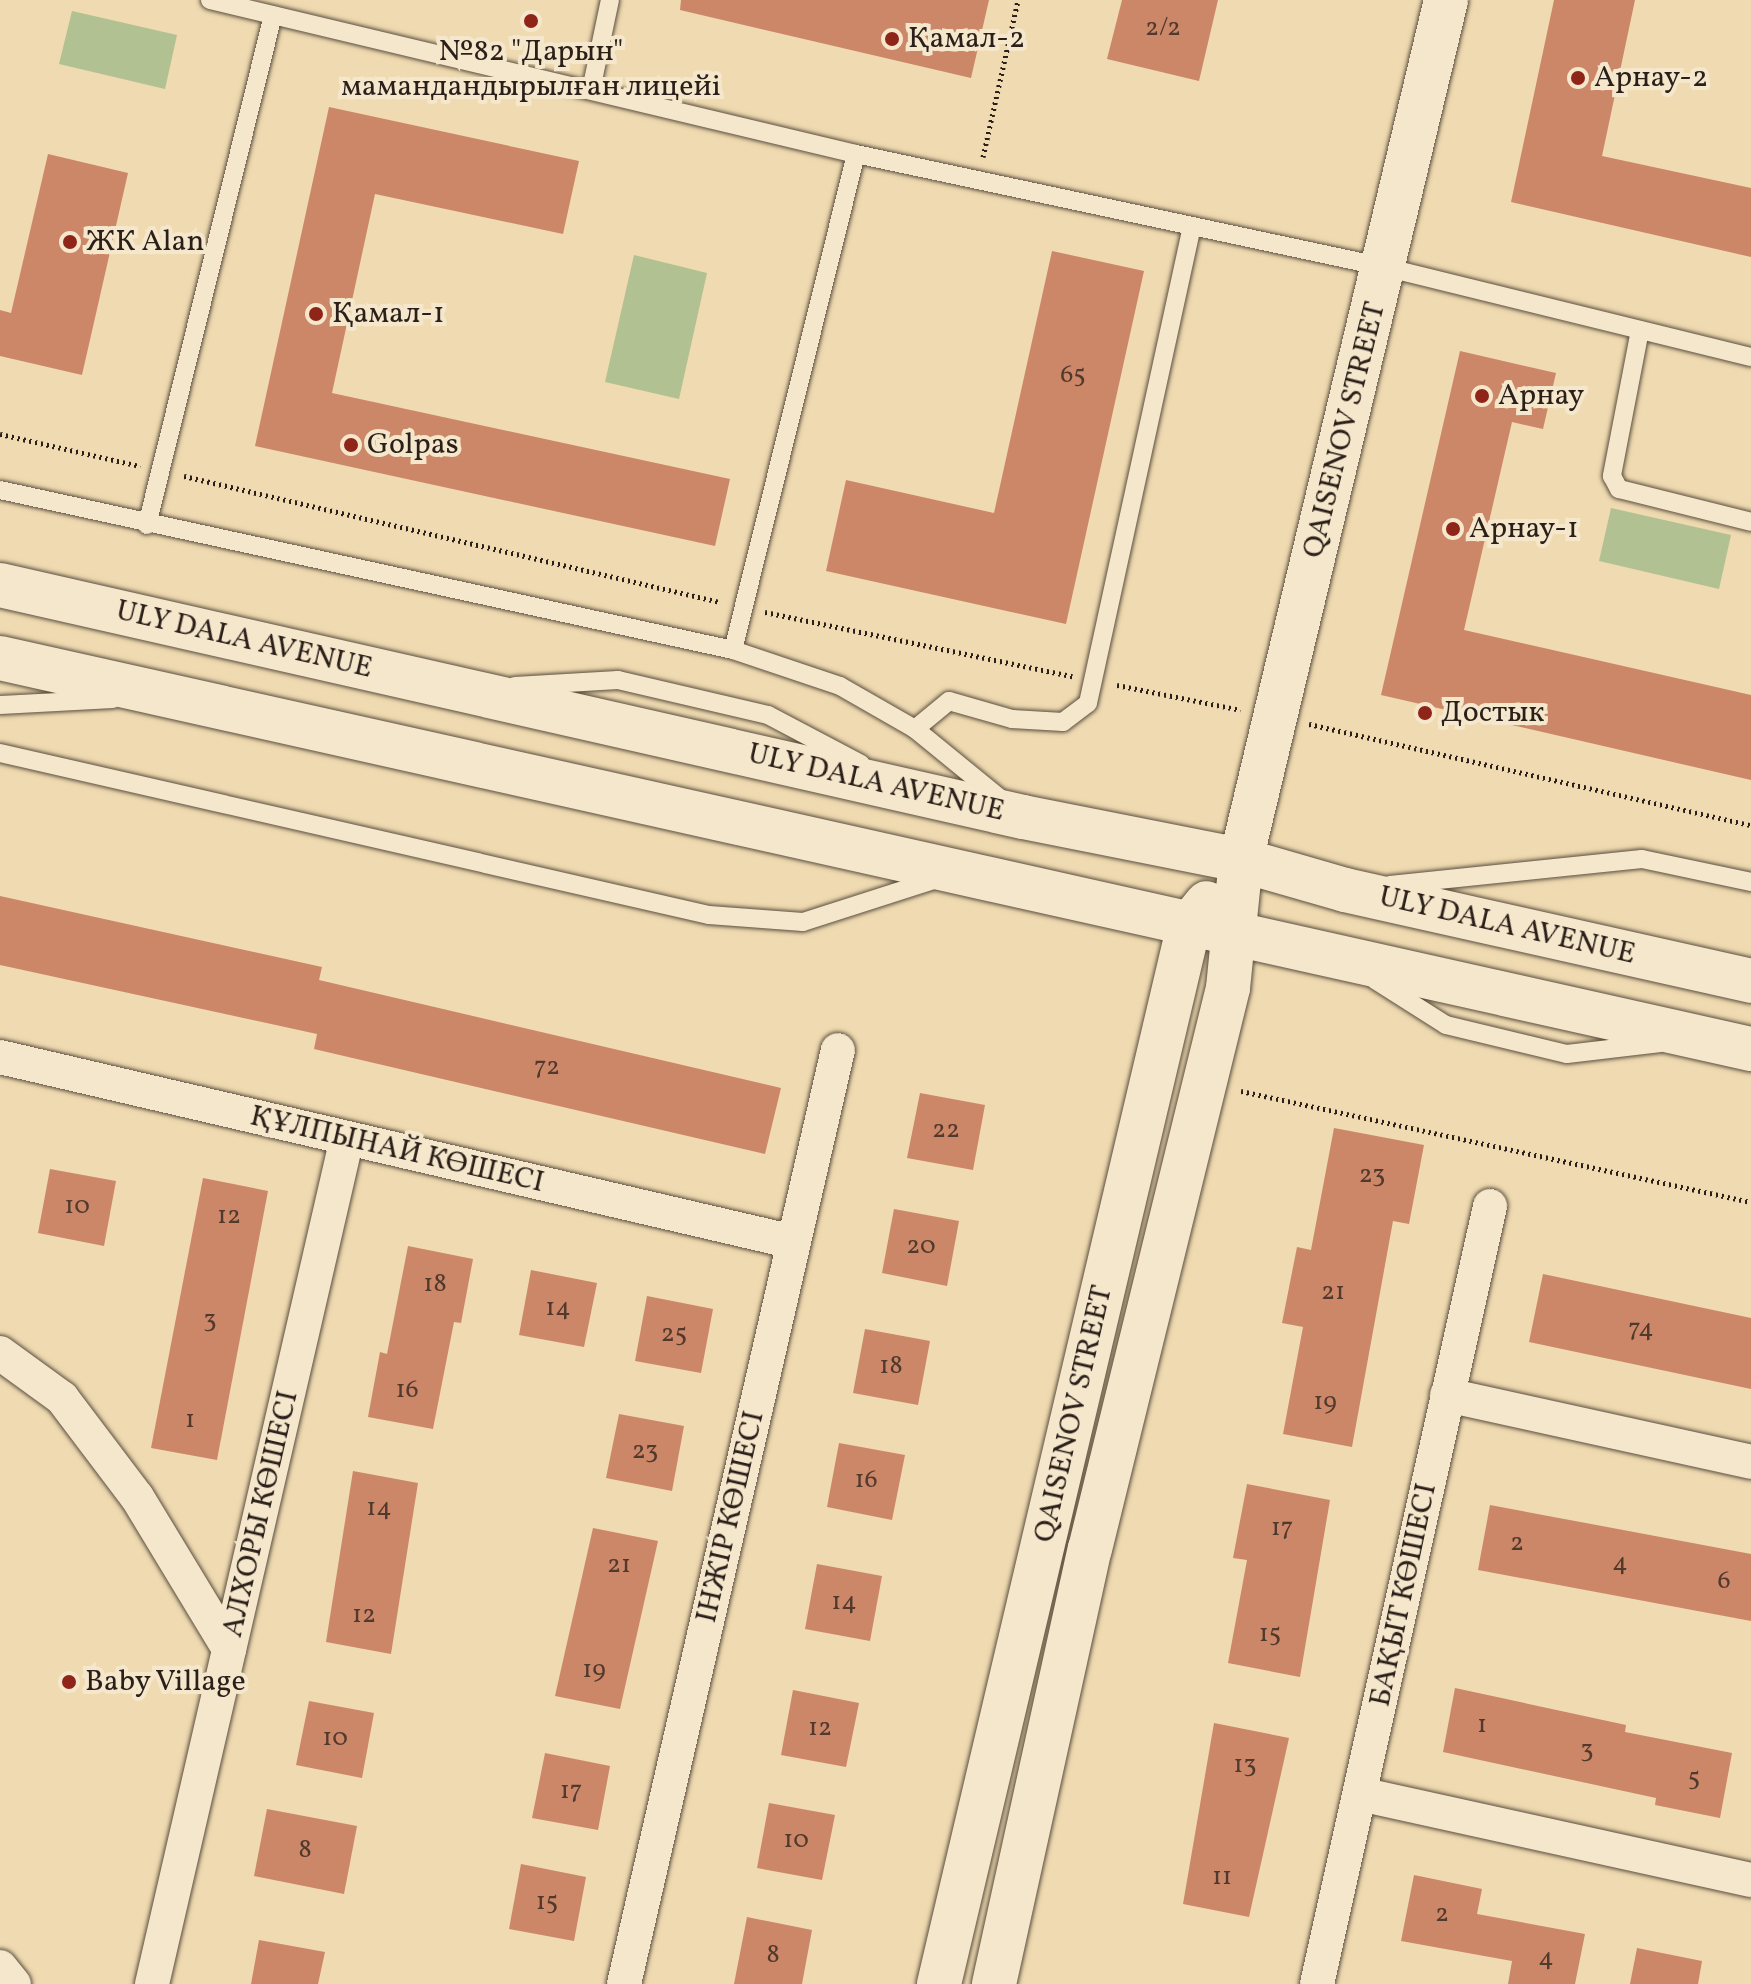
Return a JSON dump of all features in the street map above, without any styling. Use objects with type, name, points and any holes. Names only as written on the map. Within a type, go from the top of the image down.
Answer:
[{"type":"main road","name":"QAISENOV STREET","points":[[994,1984],[1090,1549],[1228,988],[1241,860],[1446,0]]},
{"type":"main road","name":"ULY DALA AVENUE","points":[[0,585],[1023,817],[1241,860],[1345,890],[1751,981]]},
{"type":"main road","points":[[0,658],[954,873],[1339,956],[1734,1048]]},
{"type":"main road","name":"QAISENOV STREET","points":[[939,1984],[1189,925],[1241,860]]},
{"type":"street","name":"ІНЖІР КӨШЕСІ","points":[[624,1984],[838,1050]]},
{"type":"street","name":"ҚҰЛПЫНАЙ КӨШЕСІ","points":[[0,1057],[794,1242]]},
{"type":"street","name":"АЛХОРЫ КӨШЕСІ","points":[[152,1984],[347,1138]]},
{"type":"street","name":"БАҚЫТ КӨШЕСІ","points":[[1317,1984],[1490,1206]]},
{"type":"street","points":[[0,1353],[62,1398],[137,1497],[229,1649]]},
{"type":"street","points":[[1447,1395],[1751,1462]]},
{"type":"street","points":[[1360,1794],[1751,1880]]},
{"type":"street","points":[[0,1967],[14,1984]]},
{"type":"lane","points":[[210,0],[856,154],[1191,229],[1384,267],[1751,357]]},
{"type":"lane","points":[[591,90],[610,0]]},
{"type":"lane","points":[[147,525],[273,15]]},
{"type":"lane","points":[[733,650],[856,154]]},
{"type":"lane","points":[[915,729],[949,701],[1012,719],[1063,722],[1088,703],[1191,229]]},
{"type":"lane","points":[[1640,330],[1612,476],[1619,489],[1751,522]]},
{"type":"lane","points":[[0,490],[147,525],[733,650],[840,686],[915,729],[1023,817]]},
{"type":"lane","points":[[0,705],[168,695]]},
{"type":"lane","points":[[0,753],[709,915],[803,922],[954,873]]},
{"type":"lane","points":[[1345,890],[1642,859],[1751,882]]},
{"type":"path","points":[[978,181],[1018,0]]},
{"type":"path","points":[[0,434],[743,608],[1276,716],[1751,825]]},
{"type":"path","points":[[1205,1083],[1751,1202]]},
{"type":"green space","points":[[72,11],[177,35],[165,89],[59,64]]},
{"type":"green space","points":[[634,255],[707,273],[679,399],[605,382]]},
{"type":"green space","points":[[1611,508],[1731,535],[1719,589],[1599,561]]},
{"type":"building","name":"Қамал-2","points":[[681,0],[989,0],[971,78],[680,10]]},
{"type":"building","points":[[1122,0],[1218,0],[1199,81],[1107,59]]},
{"type":"building","name":"Арнау-2","points":[[1554,0],[1635,0],[1602,156],[1751,188],[1751,257],[1511,202]]},
{"type":"building","name":"Қамал-1","points":[[329,107],[579,161],[563,234],[375,194],[332,393],[730,479],[715,546],[255,446]]},
{"type":"building","name":"ЖК Alan","points":[[48,154],[128,173],[82,375],[0,356],[0,310],[11,313]]},
{"type":"building","points":[[1052,251],[1144,271],[1066,624],[826,571],[846,480],[994,513]]},
{"type":"building","name":"Арнау-1","points":[[1460,351],[1556,373],[1543,429],[1512,422],[1464,630],[1751,695],[1751,780],[1381,695]]},
{"type":"building","points":[[0,896],[322,967],[319,980],[781,1088],[765,1154],[314,1049],[317,1034],[0,965]]},
{"type":"building","points":[[920,1093],[985,1105],[973,1170],[907,1158]]},
{"type":"building","points":[[1334,1128],[1424,1145],[1409,1224],[1393,1221],[1352,1447],[1283,1434],[1303,1327],[1282,1323],[1297,1247],[1311,1250]]},
{"type":"building","points":[[50,1169],[116,1181],[104,1246],[38,1233]]},
{"type":"building","points":[[203,1178],[268,1191],[217,1460],[151,1448]]},
{"type":"building","points":[[894,1209],[959,1221],[947,1286],[882,1273]]},
{"type":"building","points":[[408,1246],[473,1259],[461,1323],[454,1322],[433,1429],[368,1417],[380,1352],[387,1354]]},
{"type":"building","points":[[531,1270],[597,1283],[584,1347],[519,1335]]},
{"type":"building","points":[[1543,1274],[1751,1318],[1751,1389],[1529,1342]]},
{"type":"building","points":[[647,1296],[713,1309],[701,1373],[635,1361]]},
{"type":"building","points":[[865,1329],[930,1341],[918,1405],[853,1393]]},
{"type":"building","points":[[619,1414],[684,1426],[672,1491],[606,1478]]},
{"type":"building","points":[[839,1443],[905,1455],[892,1520],[827,1507]]},
{"type":"building","points":[[353,1471],[418,1483],[391,1654],[326,1642]]},
{"type":"building","points":[[1247,1484],[1330,1500],[1300,1677],[1228,1663],[1247,1560],[1233,1558]]},
{"type":"building","points":[[1490,1505],[1751,1554],[1751,1621],[1478,1570]]},
{"type":"building","points":[[593,1528],[658,1541],[620,1709],[555,1696]]},
{"type":"building","points":[[817,1564],[882,1576],[870,1641],[805,1629]]},
{"type":"building","points":[[1455,1688],[1626,1725],[1625,1732],[1732,1753],[1720,1818],[1655,1805],[1656,1798],[1443,1752]]},
{"type":"building","points":[[793,1690],[859,1703],[846,1767],[781,1755]]},
{"type":"building","points":[[309,1701],[374,1713],[362,1778],[296,1765]]},
{"type":"building","points":[[1214,1723],[1289,1738],[1249,1917],[1183,1904]]},
{"type":"building","points":[[545,1753],[610,1766],[598,1830],[532,1818]]},
{"type":"building","points":[[769,1803],[835,1815],[822,1880],[757,1868]]},
{"type":"building","points":[[267,1809],[357,1826],[344,1894],[254,1876]]},
{"type":"building","points":[[521,1864],[586,1877],[574,1941],[509,1929]]},
{"type":"building","points":[[1414,1875],[1482,1889],[1477,1914],[1585,1934],[1575,1984],[1508,1984],[1512,1961],[1401,1941]]},
{"type":"building","points":[[747,1917],[812,1930],[802,1984],[734,1984]]},
{"type":"building","points":[[259,1940],[325,1952],[318,1984],[251,1984]]},
{"type":"building","points":[[1637,1948],[1702,1961],[1698,1984],[1630,1984]]},
{"type":"place","name":"№82 \"Дарын\" мамандандырылған лицейі","points":[[531,21]]},
{"type":"place","name":"Қамал-2","points":[[892,39]]},
{"type":"place","name":"Арнау-2","points":[[1578,78]]},
{"type":"place","name":"ЖК Alan","points":[[70,242]]},
{"type":"place","name":"Қамал-1","points":[[316,314]]},
{"type":"place","name":"Арнау","points":[[1482,396]]},
{"type":"place","name":"Golpas","points":[[351,445]]},
{"type":"place","name":"Арнау-1","points":[[1453,529]]},
{"type":"place","name":"Достык","points":[[1425,713]]},
{"type":"place","name":"Baby Village","points":[[69,1682]]}]
